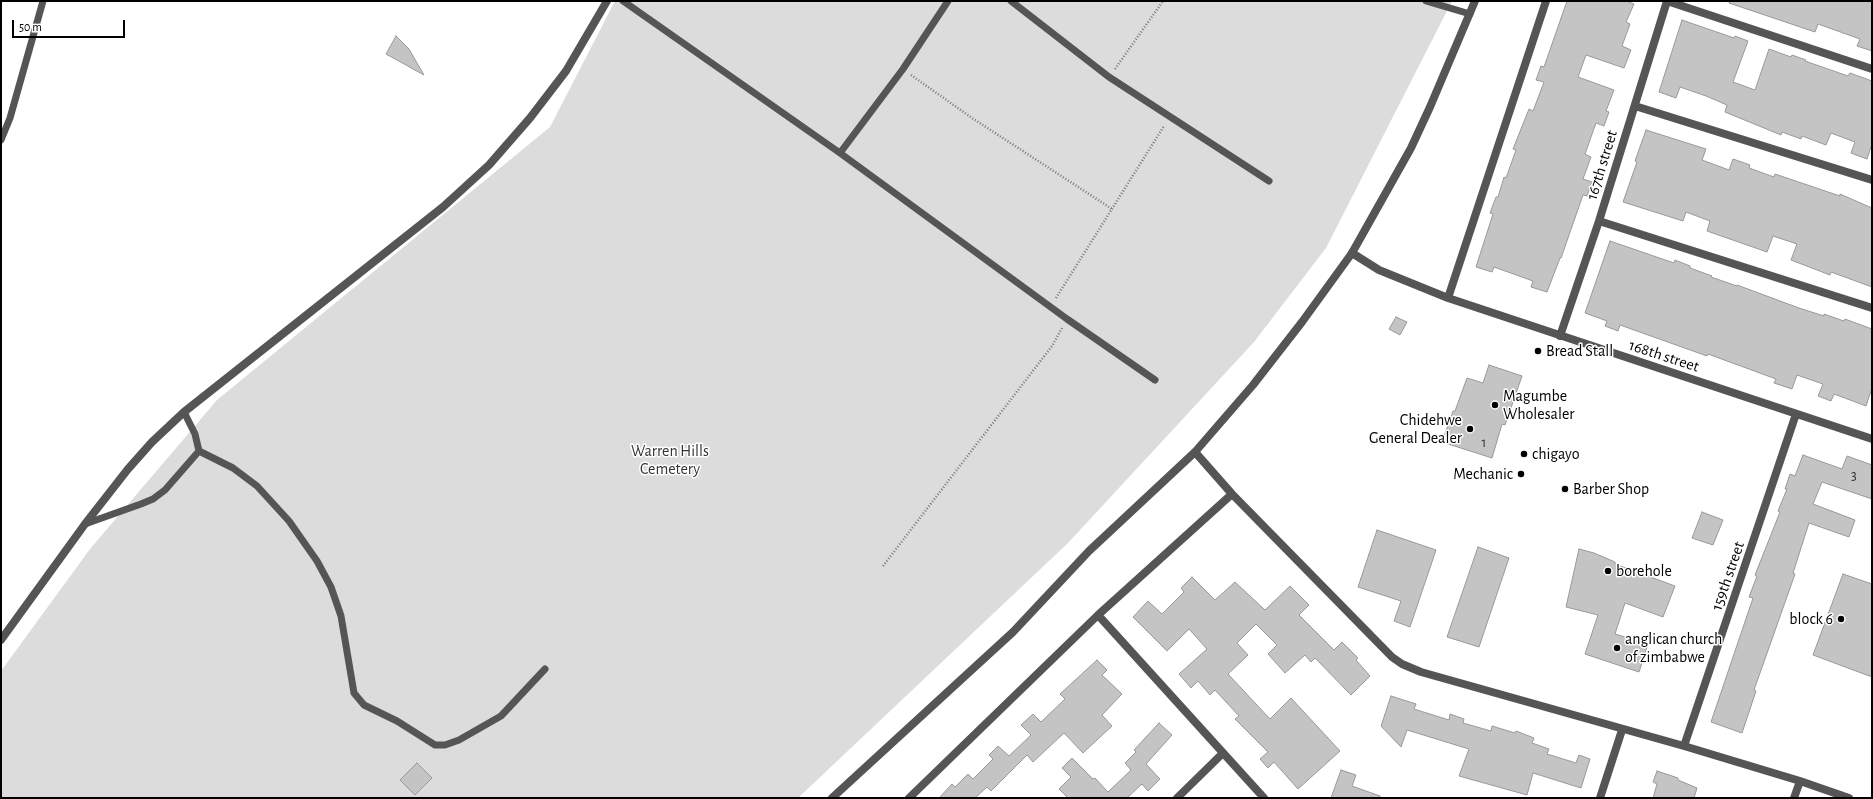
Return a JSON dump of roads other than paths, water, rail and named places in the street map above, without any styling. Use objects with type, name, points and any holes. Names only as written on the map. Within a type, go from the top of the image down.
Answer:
[{"type":"street","points":[[1,640],[85,524],[128,469],[152,442],[184,412],[443,207],[489,165],[530,118],[566,71],[607,1]]},
{"type":"street","points":[[832,798],[1013,632],[1089,551],[1195,452],[1281,350],[1352,253],[1411,148],[1475,1]]},
{"type":"street","points":[[1448,298],[1546,1]]},
{"type":"street","points":[[1667,1],[1872,69]]},
{"type":"street","name":"167th street","points":[[1560,336],[1599,221],[1667,1]]},
{"type":"street","points":[[1635,106],[1872,180]]},
{"type":"street","points":[[1599,221],[1872,308]]},
{"type":"street","name":"168th street","points":[[1352,253],[1380,270],[1448,298],[1872,439]]},
{"type":"street","name":"159th street","points":[[1684,746],[1796,414]]},
{"type":"street","points":[[1195,452],[1232,494],[1392,657],[1402,664],[1421,672],[1800,780],[1849,798]]},
{"type":"street","points":[[909,798],[1098,615],[1232,494]]},
{"type":"street","points":[[1098,615],[1264,798]]},
{"type":"street","points":[[1600,798],[1622,730]]},
{"type":"street","points":[[1177,798],[1223,753]]},
{"type":"street","points":[[1794,798],[1800,780]]},
{"type":"lane","points":[[1,140],[10,118],[43,1]]},
{"type":"lane","points":[[624,1],[840,153],[1067,319],[1155,380]]},
{"type":"lane","points":[[840,153],[902,69],[948,1]]},
{"type":"lane","points":[[1011,1],[1109,77],[1269,181]]},
{"type":"lane","points":[[1426,1],[1470,14]]},
{"type":"lane","points":[[184,412],[194,434],[199,451],[233,468],[257,486],[289,521],[317,561],[331,587],[341,616],[354,694],[356,698],[364,705],[397,721],[434,745],[445,745],[459,740],[501,716],[545,668]]},
{"type":"lane","points":[[85,524],[153,499],[165,490],[199,451]]},
{"type":"place","name":"Bread Stall","points":[[1538,351]]},
{"type":"place","name":"Magumbe Wholesaler","points":[[1495,405]]},
{"type":"place","name":"Chidehwe General Dealer","points":[[1470,429]]},
{"type":"place","name":"chigayo","points":[[1524,454]]},
{"type":"place","name":"Mechanic","points":[[1521,474]]},
{"type":"place","name":"Barber Shop","points":[[1565,489]]},
{"type":"place","name":"borehole","points":[[1608,571]]},
{"type":"place","name":"block 6","points":[[1841,619]]},
{"type":"place","name":"anglican church of zimbabwe","points":[[1617,648]]},
{"type":"park label","name":"Warren Hills Cemetery","points":[[670,460]]}]
